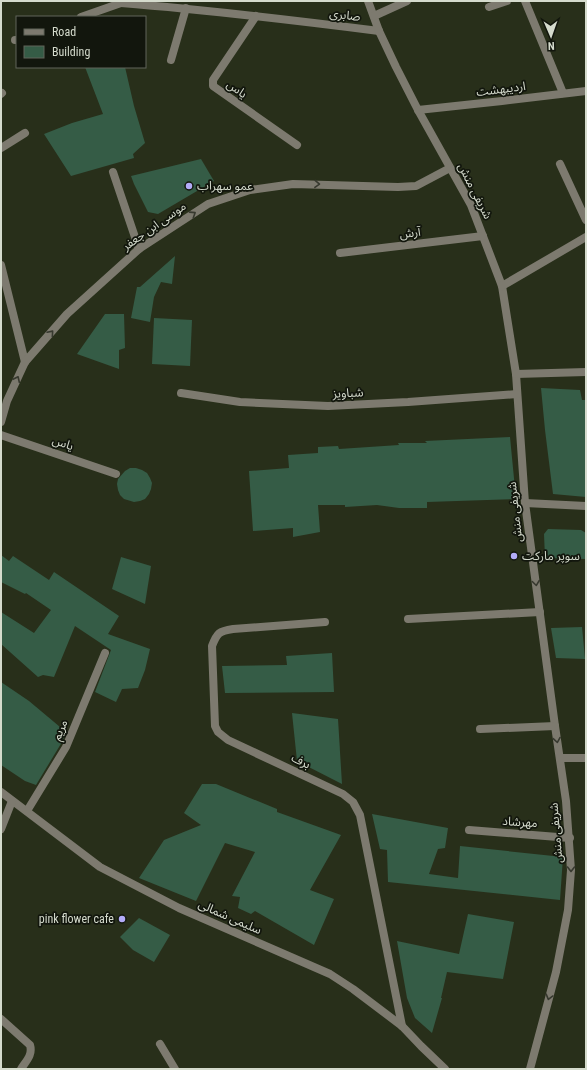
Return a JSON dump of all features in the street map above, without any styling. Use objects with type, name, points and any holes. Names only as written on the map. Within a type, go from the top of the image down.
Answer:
[{"type":"street","name":"شریفی منش","points":[[368,1],[379,31],[418,110],[471,206],[483,236],[502,286],[516,374],[525,503],[566,801],[570,838],[571,870],[568,910],[556,972],[530,1069]]},
{"type":"street","points":[[374,16],[407,1]]},
{"type":"street","points":[[489,6],[507,1]]},
{"type":"street","points":[[525,1],[563,93]]},
{"type":"street","points":[[84,16],[119,2]]},
{"type":"street","name":"صابری","points":[[119,2],[186,8],[379,31]]},
{"type":"street","points":[[171,60],[186,8]]},
{"type":"street","name":"یاس","points":[[256,16],[213,80],[213,86],[297,145]]},
{"type":"street","name":"اردیبهشت","points":[[418,110],[586,91]]},
{"type":"street","points":[[1,148],[25,133]]},
{"type":"street","points":[[560,164],[586,220]]},
{"type":"street","name":"موسی ابن جعفر","points":[[1,422],[4,399],[25,362],[67,314],[139,249],[208,204],[250,190],[293,184],[398,187],[416,186],[450,168]]},
{"type":"street","points":[[113,172],[139,249]]},
{"type":"street","name":"آرش","points":[[340,253],[483,236]]},
{"type":"street","points":[[502,286],[586,237]]},
{"type":"street","points":[[1,265],[25,362]]},
{"type":"street","points":[[516,374],[586,372]]},
{"type":"street","name":"شباویز","points":[[181,393],[240,402],[328,406],[517,394]]},
{"type":"street","name":"یاس","points":[[1,434],[116,474]]},
{"type":"street","points":[[525,503],[586,506]]},
{"type":"street","points":[[408,619],[540,612]]},
{"type":"street","name":"برف","points":[[325,622],[233,629],[222,631],[218,634],[212,646],[215,726],[218,732],[228,740],[343,794],[353,802],[360,815],[402,1026]]},
{"type":"street","name":"مریم","points":[[27,811],[66,747],[105,653]]},
{"type":"street","points":[[480,729],[555,726]]},
{"type":"street","points":[[560,758],[586,758]]},
{"type":"street","name":"سلیمی شمالی","points":[[1,792],[100,867],[179,908],[330,974],[354,989],[402,1026],[445,1069]]},
{"type":"street","points":[[1,829],[12,800]]},
{"type":"street","name":"مهرشاد","points":[[469,830],[570,838]]},
{"type":"street","points":[[1,1019],[30,1045],[32,1050],[29,1057],[20,1069]]},
{"type":"street","points":[[160,1044],[175,1069]]},
{"type":"building","points":[[85,68],[125,68],[134,106],[145,143],[133,154],[134,158],[71,176],[44,134],[72,123],[103,114]]},
{"type":"building","points":[[201,159],[214,181],[158,214],[148,212],[131,176]]},
{"type":"building","points":[[175,256],[172,284],[161,282],[154,297],[150,322],[131,318],[137,287],[140,287]]},
{"type":"building","points":[[105,314],[124,314],[125,348],[119,350],[119,369],[77,354]]},
{"type":"building","points":[[154,318],[192,320],[190,366],[152,364]]},
{"type":"building","points":[[541,388],[580,390],[582,400],[586,400],[586,497],[553,494]]},
{"type":"building","points":[[510,437],[516,499],[427,502],[427,508],[399,508],[377,505],[345,507],[345,505],[318,505],[320,532],[293,537],[293,528],[253,531],[249,471],[289,468],[288,455],[318,453],[318,447],[338,446],[339,449],[399,445],[398,443],[427,443],[425,441]]},
{"type":"building","points":[[130,468],[136,468],[147,473],[152,483],[149,494],[145,499],[140,501],[134,502],[124,499],[118,490],[118,479]]},
{"type":"building","points":[[548,529],[581,530],[586,533],[586,559],[545,558],[544,534]]},
{"type":"building","points":[[1,555],[9,561],[13,556],[49,580],[54,572],[119,616],[108,634],[150,649],[145,670],[138,688],[122,689],[116,702],[95,692],[111,650],[75,626],[54,677],[43,675],[38,677],[1,644],[1,612],[34,633],[51,610],[26,593],[25,594],[1,582]]},
{"type":"building","points":[[121,557],[151,566],[145,604],[112,589]]},
{"type":"building","points":[[582,627],[585,659],[556,658],[551,628]]},
{"type":"building","points":[[332,653],[334,692],[225,693],[222,666],[287,665],[286,656]]},
{"type":"building","points":[[1,682],[29,701],[66,732],[62,742],[36,785],[25,781],[1,765]]},
{"type":"building","points":[[292,713],[338,719],[342,784],[297,761]]},
{"type":"building","points":[[202,784],[216,784],[277,809],[277,812],[341,835],[310,890],[334,899],[314,945],[255,911],[251,914],[238,908],[240,897],[232,896],[255,852],[225,843],[196,901],[139,878],[164,840],[201,825],[184,813]]},
{"type":"building","points":[[372,814],[448,828],[445,848],[438,849],[429,874],[458,878],[460,846],[563,857],[560,900],[388,882],[387,850],[380,849]]},
{"type":"building","points":[[468,914],[514,922],[503,979],[447,972],[442,998],[432,1033],[415,1018],[407,998],[397,941],[459,954]]},
{"type":"building","points":[[139,918],[170,935],[154,962],[133,950],[120,937]]},
{"type":"place","name":"عمو سهراب","points":[[189,186]]},
{"type":"place","name":"سوپر مارکت","points":[[514,556]]},
{"type":"place","name":"pink flower cafe","points":[[122,919]]}]
